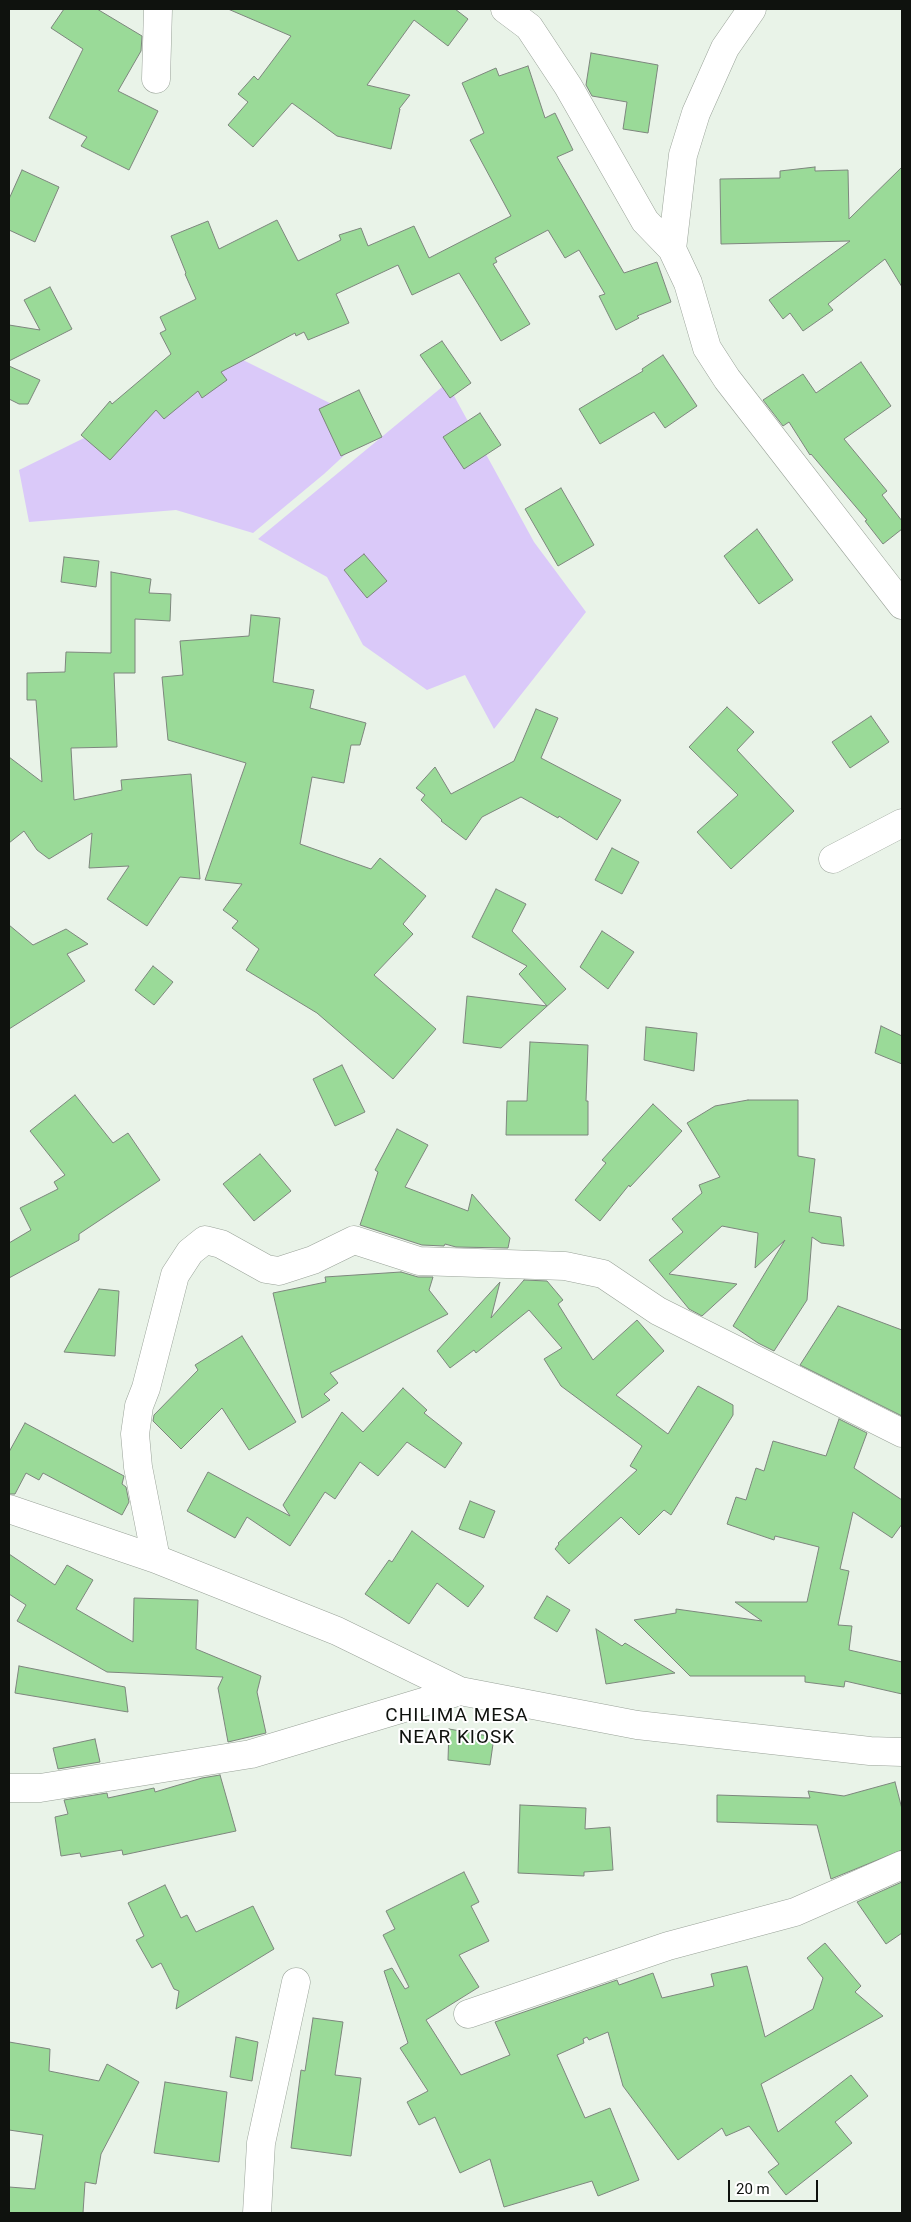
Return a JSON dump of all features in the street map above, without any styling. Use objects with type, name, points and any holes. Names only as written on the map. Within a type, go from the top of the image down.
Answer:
[{"type":"street","points":[[156,79],[158,9]]},
{"type":"street","points":[[505,9],[529,27],[568,86],[645,221],[672,249],[688,283],[708,348],[727,379],[902,605]]},
{"type":"street","points":[[672,249],[683,155],[696,113],[725,48],[752,9]]},
{"type":"street","points":[[833,859],[902,823]]},
{"type":"street","points":[[156,1559],[138,1467],[135,1434],[139,1406],[146,1388],[175,1275],[190,1252],[205,1240],[221,1244],[266,1269],[279,1271],[313,1260],[354,1240],[419,1261],[565,1266],[603,1274],[658,1311],[902,1433]]},
{"type":"street","points":[[9,1509],[156,1559],[337,1630],[460,1691],[637,1725],[870,1751],[902,1752]]},
{"type":"street","points":[[9,1788],[40,1788],[251,1754],[460,1691]]},
{"type":"street","points":[[468,2014],[668,1946],[795,1912],[902,1865]]},
{"type":"street","points":[[257,2213],[261,2143],[296,1982]]},
{"type":"shaded area","points":[[243,360],[376,426],[324,474],[253,533],[176,510],[29,522],[19,470]]},
{"type":"shaded area","points":[[447,383],[534,542],[586,612],[494,729],[465,675],[427,690],[363,645],[327,577],[258,539]]},
{"type":"building","points":[[64,9],[97,9],[142,36],[141,51],[118,91],[158,111],[129,170],[81,146],[87,137],[49,118],[83,49],[51,28]]},
{"type":"building","points":[[228,9],[455,9],[468,19],[448,46],[414,20],[367,85],[410,95],[399,109],[391,149],[337,136],[292,103],[253,147],[228,125],[248,102],[238,94],[254,76],[258,80],[291,36]]},
{"type":"building","points":[[591,53],[658,65],[648,133],[623,129],[627,102],[592,96],[586,85]]},
{"type":"building","points":[[528,66],[545,118],[555,113],[573,150],[557,157],[624,273],[657,262],[671,302],[637,316],[639,318],[616,330],[599,296],[605,294],[579,250],[565,258],[548,230],[495,258],[497,262],[493,264],[530,324],[501,341],[459,273],[412,295],[398,265],[336,294],[349,323],[308,340],[304,332],[296,336],[295,333],[221,372],[227,380],[202,398],[198,391],[164,419],[156,410],[110,460],[81,435],[110,401],[112,404],[171,354],[160,333],[166,330],[160,317],[196,299],[171,236],[208,221],[219,249],[277,220],[298,261],[341,240],[339,235],[361,228],[368,246],[414,226],[429,258],[511,216],[470,140],[484,133],[462,83],[496,68],[499,76]]},
{"type":"building","points":[[815,167],[815,171],[848,170],[849,219],[902,167],[902,287],[885,259],[828,304],[833,310],[803,331],[790,313],[783,319],[769,300],[850,241],[721,244],[720,179],[780,178],[780,171]]},
{"type":"building","points":[[22,170],[59,187],[35,242],[9,230],[9,199]]},
{"type":"building","points":[[50,287],[72,329],[9,361],[9,325],[40,330],[24,300]]},
{"type":"building","points":[[442,341],[471,383],[450,398],[420,355]]},
{"type":"building","points":[[663,355],[697,406],[665,428],[654,412],[600,444],[579,409],[643,371],[642,369]]},
{"type":"building","points":[[861,362],[891,406],[844,439],[887,491],[882,495],[902,521],[902,529],[883,544],[865,521],[867,520],[810,455],[789,422],[783,426],[763,400],[803,374],[816,393]]},
{"type":"building","points":[[9,366],[40,380],[28,404],[19,404],[9,399]]},
{"type":"building","points":[[359,390],[382,437],[341,456],[319,409]]},
{"type":"building","points":[[480,413],[501,445],[464,469],[443,437]]},
{"type":"building","points":[[561,488],[594,545],[558,566],[525,509]]},
{"type":"building","points":[[757,529],[793,580],[759,604],[724,556]]},
{"type":"building","points":[[364,554],[387,581],[367,598],[344,570]]},
{"type":"building","points":[[64,557],[99,561],[96,587],[61,582]]},
{"type":"building","points":[[111,572],[151,579],[149,593],[171,594],[170,621],[135,619],[135,673],[114,673],[117,747],[71,748],[74,800],[122,790],[121,780],[191,774],[200,879],[180,877],[147,926],[107,899],[129,866],[89,868],[92,833],[49,859],[37,850],[24,831],[9,843],[9,757],[42,782],[36,700],[27,700],[27,673],[65,672],[66,652],[111,653]]},
{"type":"building","points":[[251,615],[280,618],[273,682],[314,690],[310,708],[366,723],[360,745],[351,745],[344,783],[312,777],[300,844],[371,869],[380,858],[426,896],[403,924],[413,934],[374,975],[436,1029],[393,1079],[317,1013],[246,970],[259,949],[232,928],[238,921],[223,910],[242,884],[205,880],[246,763],[168,740],[162,677],[183,675],[180,641],[249,636]]},
{"type":"building","points":[[727,707],[754,732],[737,750],[794,811],[731,869],[697,832],[738,795],[689,747]]},
{"type":"building","points":[[536,709],[558,718],[541,758],[621,800],[597,840],[559,816],[558,818],[521,797],[482,817],[466,840],[441,821],[421,800],[425,795],[416,788],[435,767],[451,794],[514,761]]},
{"type":"building","points":[[871,716],[889,742],[850,768],[832,742]]},
{"type":"building","points":[[612,848],[639,862],[622,894],[595,880]]},
{"type":"building","points":[[496,889],[526,904],[512,931],[566,989],[501,1048],[463,1043],[467,996],[547,1006],[519,974],[527,966],[472,937]]},
{"type":"building","points":[[9,925],[33,945],[66,929],[88,944],[67,954],[85,981],[9,1029]]},
{"type":"building","points":[[602,931],[634,952],[608,989],[580,967]]},
{"type":"building","points":[[153,966],[173,982],[154,1005],[135,990]]},
{"type":"building","points":[[881,1026],[902,1036],[902,1064],[875,1053]]},
{"type":"building","points":[[646,1027],[697,1033],[694,1071],[644,1060]]},
{"type":"building","points":[[530,1042],[588,1045],[586,1101],[588,1101],[588,1135],[506,1135],[507,1101],[527,1101]]},
{"type":"building","points":[[342,1065],[365,1112],[335,1126],[313,1079]]},
{"type":"building","points":[[75,1095],[113,1143],[128,1133],[160,1180],[79,1234],[79,1240],[9,1278],[9,1243],[31,1230],[20,1208],[58,1189],[54,1182],[65,1175],[30,1131]]},
{"type":"building","points":[[748,1100],[798,1100],[798,1156],[815,1159],[809,1212],[841,1217],[844,1246],[821,1243],[812,1237],[807,1300],[774,1351],[733,1326],[785,1240],[755,1268],[758,1233],[722,1226],[669,1274],[737,1284],[702,1316],[689,1309],[649,1260],[683,1232],[672,1219],[702,1193],[699,1185],[720,1177],[687,1123],[715,1106]]},
{"type":"building","points":[[653,1104],[682,1131],[630,1187],[629,1185],[600,1221],[575,1200],[606,1163],[602,1160]]},
{"type":"building","points":[[397,1129],[428,1145],[405,1187],[468,1211],[472,1194],[510,1238],[508,1248],[456,1247],[445,1244],[444,1246],[422,1245],[360,1225],[378,1172],[375,1170]]},
{"type":"building","points":[[260,1154],[291,1191],[254,1221],[223,1184]]},
{"type":"building","points":[[401,1272],[418,1277],[433,1277],[429,1290],[448,1314],[330,1373],[338,1383],[324,1394],[330,1400],[302,1418],[273,1293],[326,1282],[325,1277]]},
{"type":"building","points":[[524,1280],[547,1281],[563,1300],[558,1304],[593,1360],[637,1320],[664,1351],[616,1395],[668,1434],[698,1386],[733,1405],[733,1415],[671,1515],[664,1510],[639,1535],[621,1517],[569,1564],[555,1549],[558,1543],[637,1470],[630,1466],[642,1446],[561,1386],[544,1359],[562,1348],[529,1310],[476,1353],[474,1350],[450,1368],[437,1351],[500,1282],[491,1318]]},
{"type":"building","points":[[99,1289],[119,1291],[115,1356],[64,1352]]},
{"type":"building","points":[[838,1306],[902,1330],[902,1416],[800,1365]]},
{"type":"building","points":[[242,1336],[296,1422],[249,1450],[222,1408],[181,1449],[153,1421],[154,1415],[198,1370],[195,1365]]},
{"type":"building","points":[[403,1388],[427,1410],[424,1413],[462,1443],[445,1468],[407,1442],[378,1476],[360,1462],[335,1499],[325,1492],[290,1546],[247,1517],[235,1538],[187,1511],[208,1472],[290,1516],[283,1505],[342,1412],[363,1432]]},
{"type":"building","points":[[839,1419],[867,1433],[854,1468],[902,1500],[902,1524],[892,1538],[853,1512],[840,1569],[849,1571],[838,1625],[852,1626],[849,1650],[902,1662],[902,1694],[845,1681],[844,1687],[805,1682],[805,1676],[690,1676],[634,1620],[676,1613],[676,1609],[762,1621],[735,1602],[807,1602],[819,1547],[775,1536],[774,1540],[727,1524],[736,1497],[746,1500],[756,1468],[764,1471],[773,1441],[826,1456]]},
{"type":"building","points":[[25,1423],[124,1476],[122,1484],[126,1487],[129,1502],[122,1515],[43,1473],[39,1480],[26,1473],[15,1494],[9,1494],[9,1452]]},
{"type":"building","points":[[470,1501],[495,1511],[484,1538],[459,1529]]},
{"type":"building","points":[[412,1531],[484,1586],[468,1607],[437,1583],[409,1624],[365,1594],[389,1560],[392,1562]]},
{"type":"building","points":[[9,1554],[55,1585],[67,1565],[93,1580],[76,1609],[133,1642],[134,1598],[198,1600],[196,1649],[261,1676],[257,1692],[266,1733],[228,1742],[218,1688],[223,1677],[107,1672],[17,1621],[26,1605],[9,1594]]},
{"type":"building","points":[[547,1596],[570,1610],[557,1632],[534,1618]]},
{"type":"building","points":[[596,1629],[622,1646],[625,1643],[675,1673],[606,1684]]},
{"type":"building","points":[[19,1666],[125,1687],[128,1712],[15,1693]]},
{"type":"building","points":[[449,1729],[494,1737],[490,1765],[448,1760]]},
{"type":"building","points":[[95,1739],[100,1762],[58,1769],[53,1748]]},
{"type":"building","points":[[220,1775],[236,1831],[123,1855],[122,1850],[81,1857],[80,1853],[61,1856],[55,1817],[68,1814],[64,1800],[107,1793],[108,1798],[154,1788],[155,1792],[202,1778]]},
{"type":"building","points":[[895,1782],[902,1809],[902,1850],[831,1879],[817,1825],[717,1822],[717,1795],[810,1798],[808,1791],[844,1796]]},
{"type":"building","points":[[520,1805],[586,1808],[585,1829],[610,1827],[613,1870],[584,1872],[584,1876],[518,1873]]},
{"type":"building","points":[[464,1872],[479,1902],[471,1906],[489,1941],[459,1955],[479,1987],[426,2020],[461,2075],[510,2055],[495,2022],[617,1980],[619,1985],[653,1973],[662,1998],[714,1986],[711,1974],[747,1966],[765,2037],[813,2009],[823,1978],[807,1958],[825,1943],[861,1986],[855,1992],[883,2016],[761,2084],[778,2132],[851,2075],[868,2096],[835,2122],[852,2143],[786,2195],[768,2172],[779,2164],[749,2126],[726,2136],[722,2128],[678,2160],[623,2086],[608,2032],[589,2040],[587,2037],[583,2039],[584,2043],[557,2055],[585,2118],[610,2108],[639,2180],[598,2196],[592,2181],[504,2207],[490,2159],[460,2173],[435,2117],[419,2125],[407,2102],[428,2091],[400,2048],[408,2043],[384,1971],[392,1968],[405,1989],[409,1987],[383,1935],[395,1929],[386,1911]]},
{"type":"building","points":[[902,1882],[902,1933],[886,1944],[857,1902]]},
{"type":"building","points":[[165,1885],[181,1918],[187,1915],[196,1932],[253,1906],[274,1949],[176,2009],[179,1991],[174,1989],[161,1963],[152,1968],[136,1940],[144,1936],[128,1903]]},
{"type":"building","points":[[313,2018],[343,2022],[335,2075],[361,2078],[351,2156],[291,2148],[301,2070],[305,2071]]},
{"type":"building","points":[[236,2037],[258,2042],[252,2081],[230,2077]]},
{"type":"building","points":[[9,2042],[50,2049],[49,2071],[99,2081],[107,2064],[139,2082],[101,2154],[96,2184],[85,2182],[83,2213],[9,2213],[9,2187],[35,2189],[43,2135],[9,2130]]},
{"type":"building","points":[[165,2082],[227,2092],[219,2162],[154,2153]]},
{"type":"district","name":"CHILIMA MESA NEAR KIOSK","points":[[457,1727]]}]
